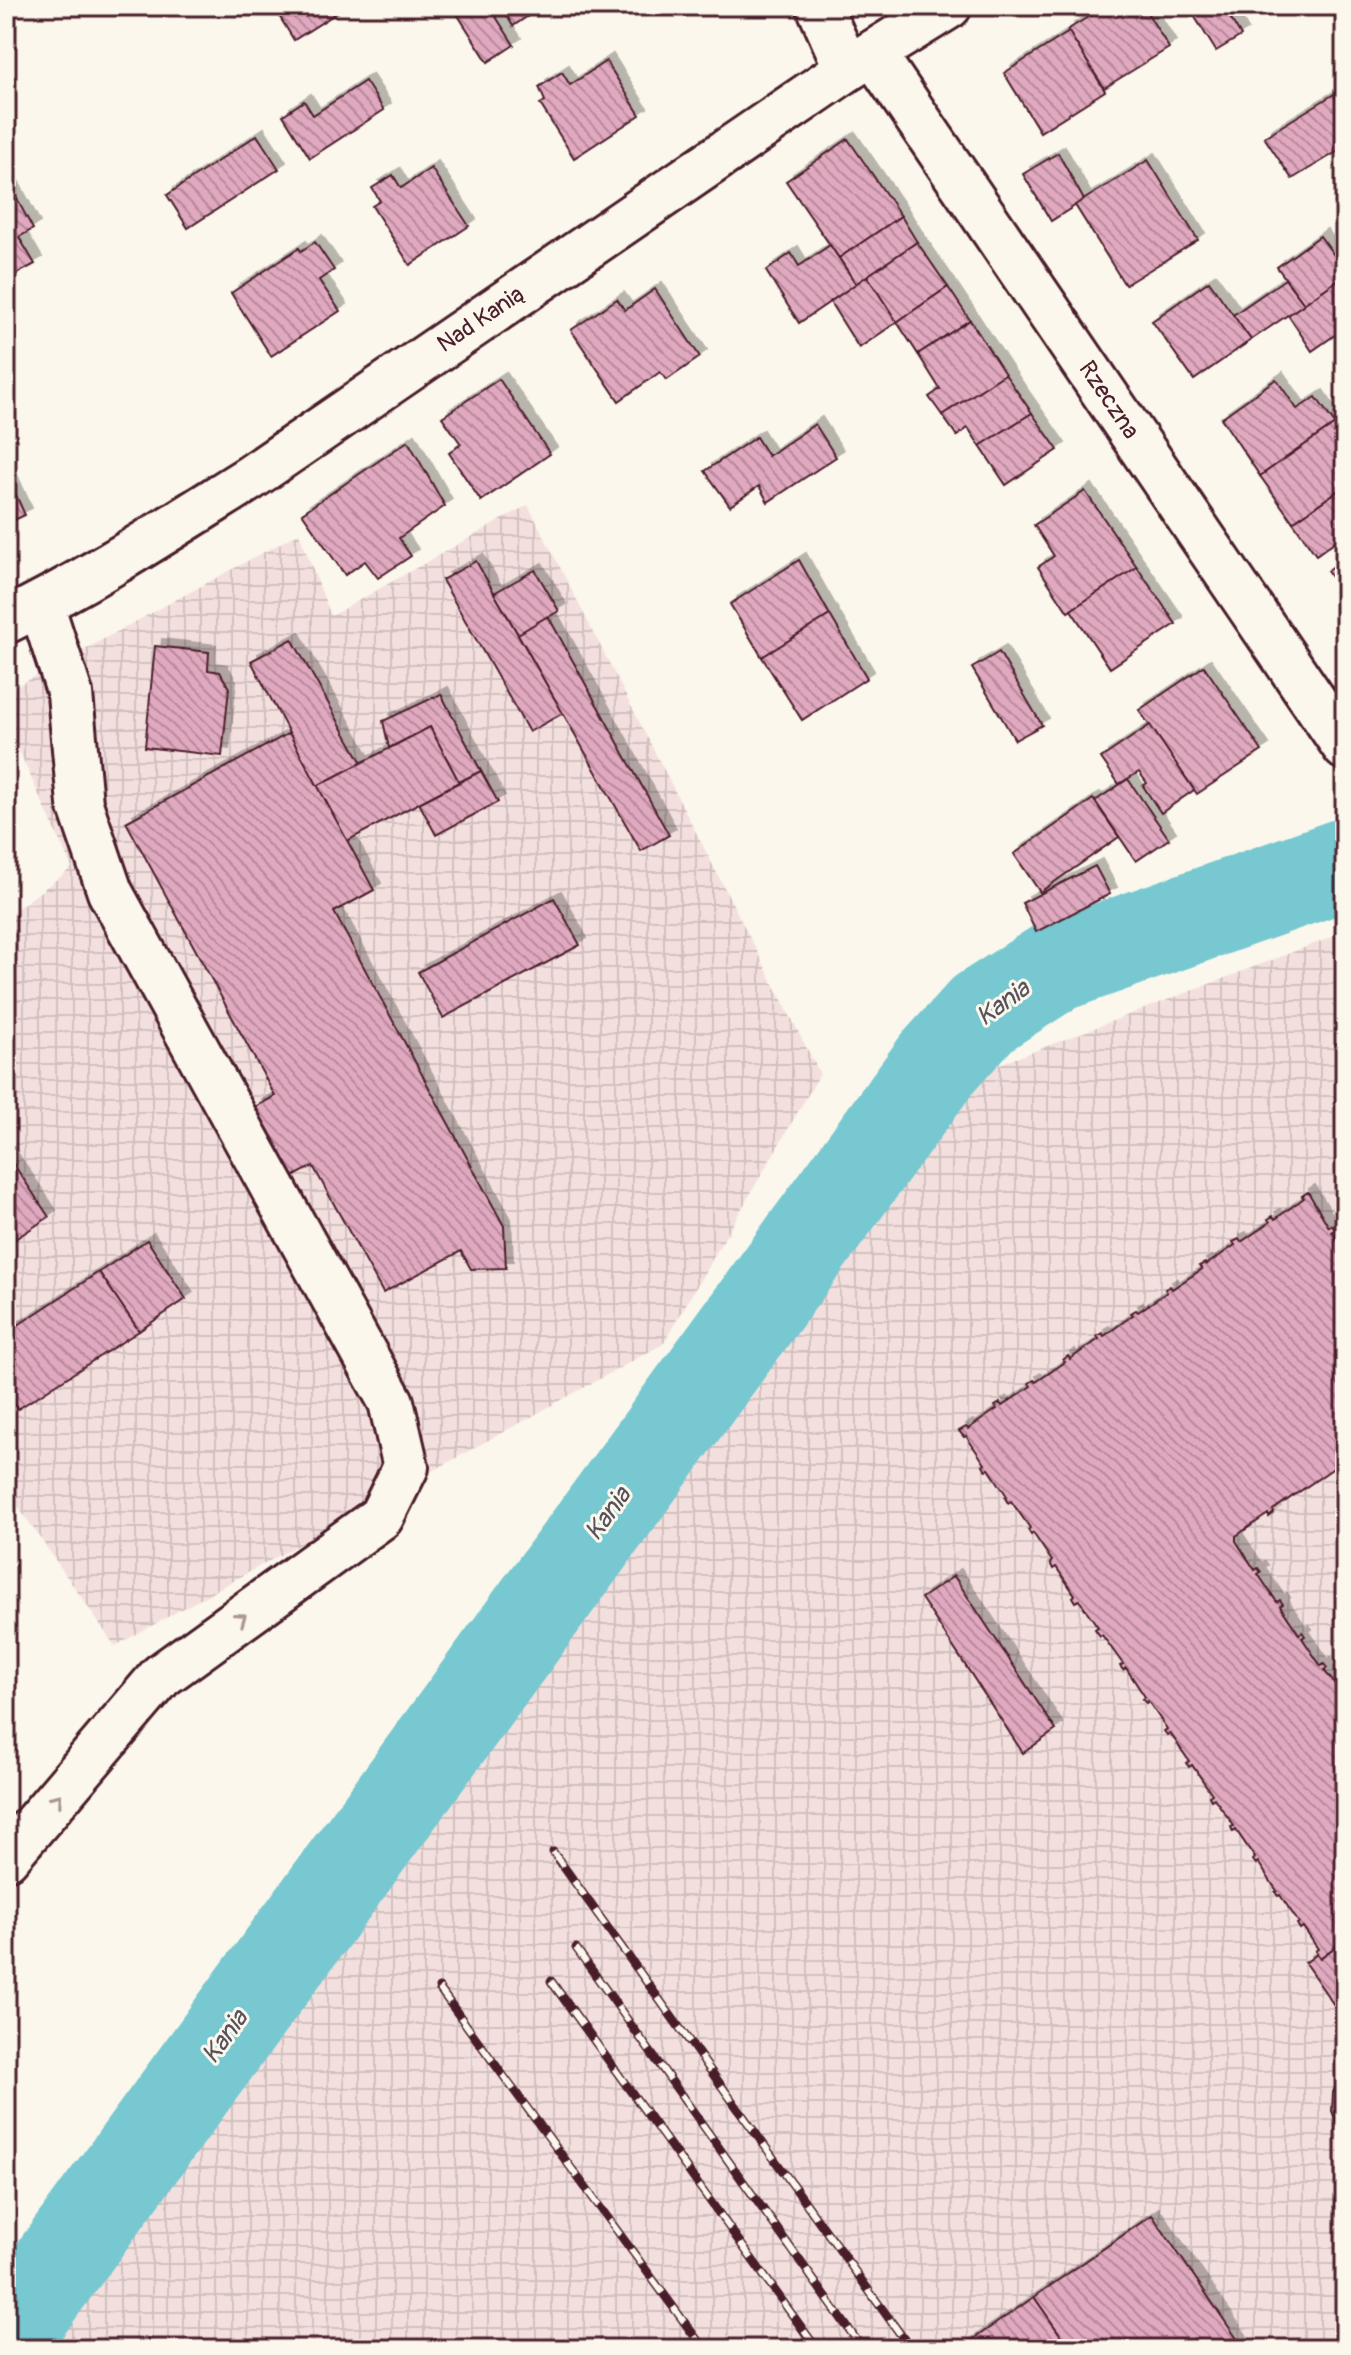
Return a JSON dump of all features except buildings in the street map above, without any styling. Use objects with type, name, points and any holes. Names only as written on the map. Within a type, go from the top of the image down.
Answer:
[{"type":"street","name":"Rzeczna","points":[[819,6],[1345,747]]},
{"type":"street","name":"Nad Kanią","points":[[24,612],[250,478],[860,61],[949,6]]},
{"type":"street","points":[[6,1858],[161,1676],[381,1517],[406,1467],[391,1402],[110,892],[80,804],[70,694],[24,612]]},
{"type":"shaded area","points":[[528,505],[820,1074],[663,1344],[115,1646],[6,1489],[6,917],[72,868],[6,722],[6,692],[299,533],[331,616]]},
{"type":"shaded area","points":[[1345,932],[1345,2349],[53,2349],[982,1071]]},
{"type":"waterway","name":"Kania","points":[[6,2336],[937,1064],[983,1013],[1056,966],[1345,864]]},
{"type":"railway","points":[[553,1852],[911,2349]]},
{"type":"railway","points":[[576,1948],[863,2349]]},
{"type":"railway","points":[[551,1981],[817,2349]]},
{"type":"railway","points":[[439,1988],[704,2349]]}]
